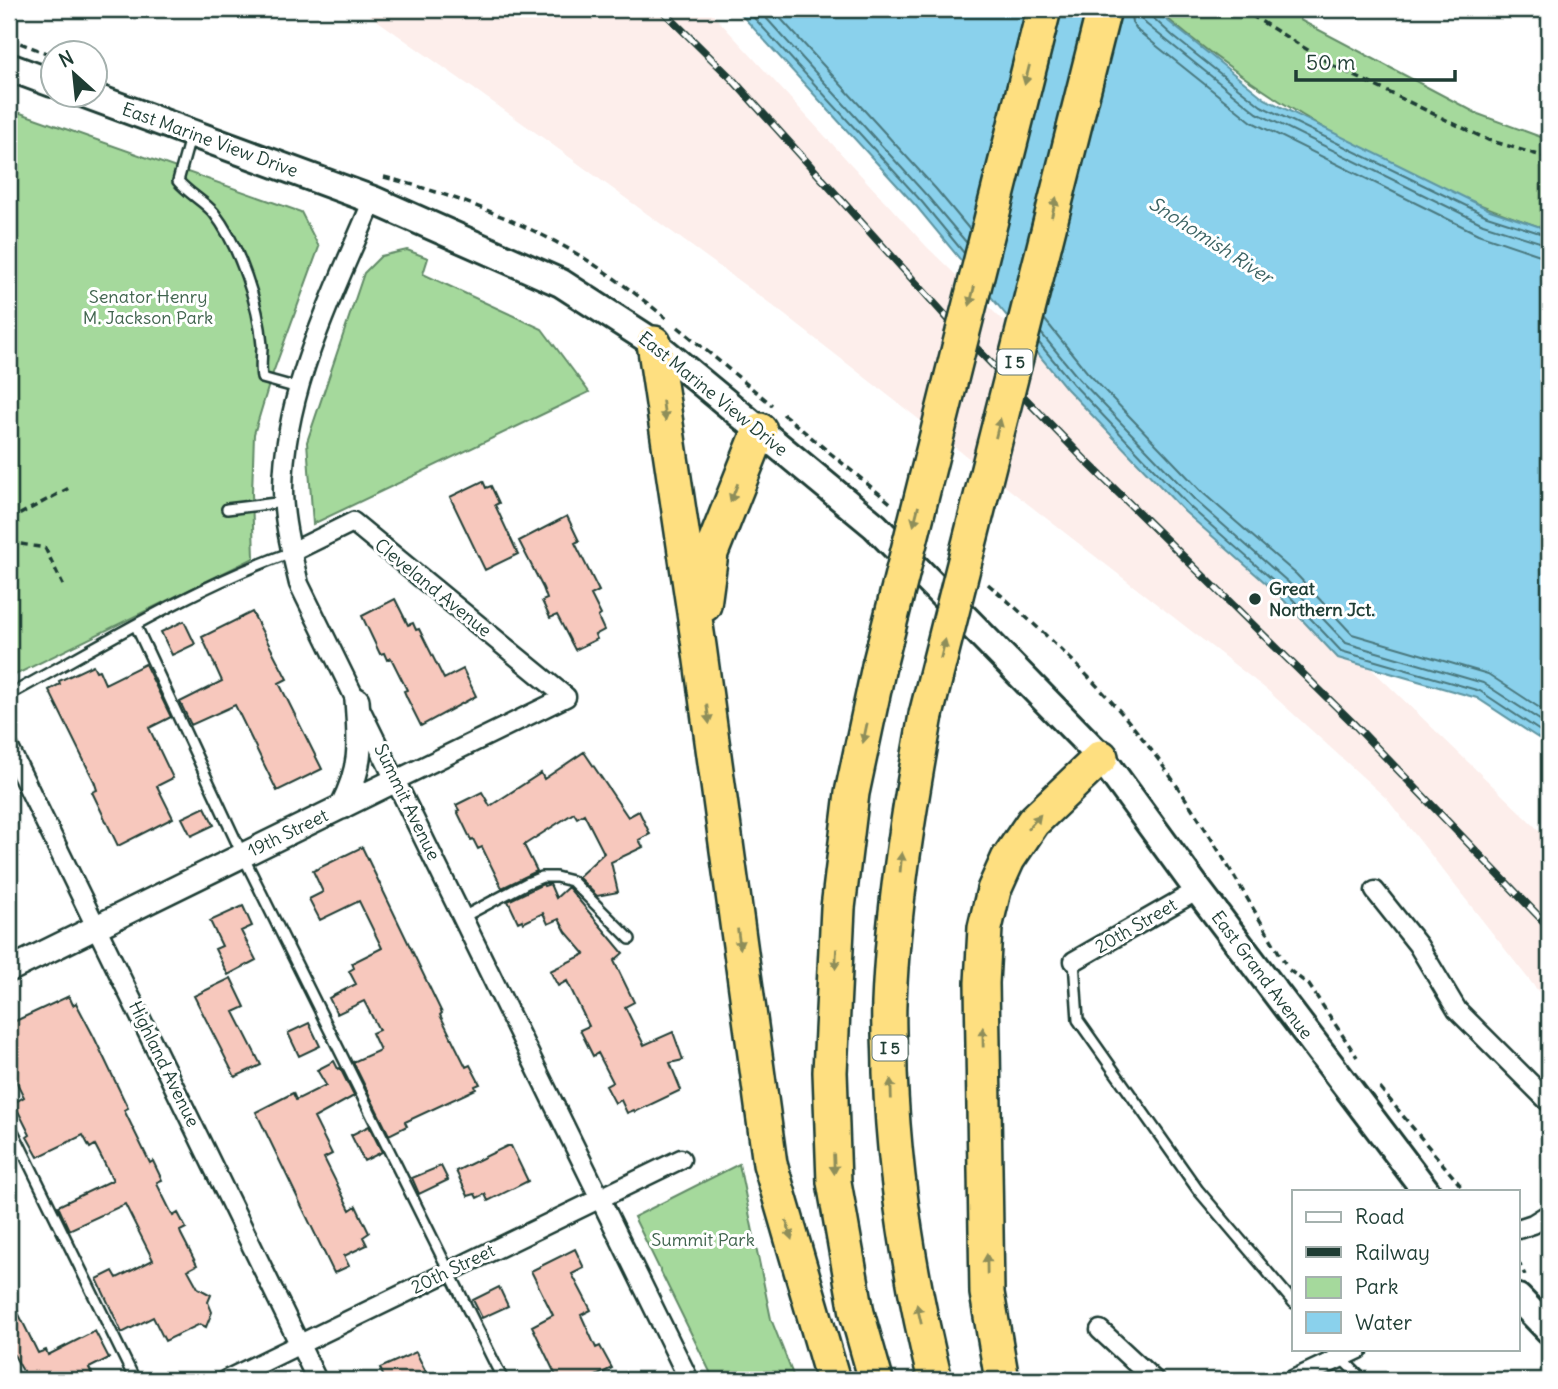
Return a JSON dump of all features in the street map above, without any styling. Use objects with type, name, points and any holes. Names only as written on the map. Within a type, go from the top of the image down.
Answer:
[{"type":"highway","points":[[876,1380],[857,1313],[834,1182],[830,1072],[838,908],[850,806],[879,666],[1044,9]]},
{"type":"highway","name":"I 5","points":[[935,1380],[917,1309],[903,1228],[892,1118],[889,1005],[902,848],[926,715],[1104,9]]},
{"type":"highway","points":[[654,343],[699,646],[769,1164],[833,1380]]},
{"type":"highway","points":[[699,646],[711,553],[760,430]]},
{"type":"highway","points":[[1002,1380],[987,1293],[982,983],[985,928],[994,890],[1008,859],[1033,822],[1101,757]]},
{"type":"main road","points":[[9,67],[38,78]]},
{"type":"main road","name":"East Marine View Drive","points":[[108,102],[191,133],[376,188],[561,283],[654,343],[875,526],[1101,757]]},
{"type":"main road","name":"East Grand Avenue","points":[[1101,757],[1425,1190]]},
{"type":"main road","points":[[1520,1300],[1549,1330]]},
{"type":"street","name":"Summit Avenue","points":[[376,188],[310,350],[288,434],[283,491],[299,584],[689,1380]]},
{"type":"street","name":"Cleveland Avenue","points":[[292,552],[353,522],[566,697]]},
{"type":"street","name":"19th Street","points":[[9,970],[566,697]]},
{"type":"street","points":[[342,807],[359,763],[357,700]]},
{"type":"street","name":"Highland Avenue","points":[[9,748],[317,1380]]},
{"type":"street","name":"20th Street","points":[[1074,961],[1198,890]]},
{"type":"street","points":[[1375,891],[1418,946],[1457,1010],[1549,1102]]},
{"type":"street","name":"20th Street","points":[[226,1380],[681,1159]]},
{"type":"street","points":[[1520,1228],[1549,1214]]},
{"type":"street","points":[[1100,1330],[1154,1380]]},
{"type":"street","points":[[1293,1380],[1336,1353],[1353,1350]]},
{"type":"lane","points":[[191,133],[178,181],[189,194],[215,214],[239,259],[250,288],[260,331],[262,378],[298,388]]},
{"type":"lane","points":[[227,509],[284,502]]},
{"type":"lane","points":[[9,695],[255,565],[292,552]]},
{"type":"lane","points":[[136,626],[243,856],[503,1380]]},
{"type":"lane","points":[[463,917],[527,883],[542,877],[556,877],[572,881],[630,939]]},
{"type":"lane","points":[[1074,961],[1078,1020],[1198,1190],[1292,1302]]},
{"type":"lane","points":[[9,1123],[135,1380]]},
{"type":"lane","points":[[1336,1353],[1363,1380]]},
{"type":"path","points":[[1241,9],[1334,66],[1488,140],[1549,158]]},
{"type":"path","points":[[9,39],[38,50]]},
{"type":"path","points":[[376,188],[419,186],[546,237],[631,290],[901,511]]},
{"type":"path","points":[[9,520],[71,487]]},
{"type":"path","points":[[9,542],[45,548],[63,585]]},
{"type":"path","points":[[984,581],[1047,634],[1138,734],[1212,840],[1289,970],[1309,985],[1358,1059]]},
{"type":"path","points":[[1374,1080],[1464,1190]]},
{"type":"shaded area","points":[[361,9],[708,9],[927,247],[1187,499],[1334,633],[1549,840],[1549,1005],[1387,799],[1266,689],[768,302]]},
{"type":"green space","points":[[1156,9],[1302,9],[1300,20],[1478,114],[1549,140],[1549,230],[1444,189],[1342,138],[1246,78]]},
{"type":"green space","name":"Senator Henry M. Jackson Park","points":[[9,109],[301,212],[319,247],[270,381],[254,434],[254,558],[9,678]]},
{"type":"green space","points":[[407,250],[428,258],[423,274],[542,329],[589,392],[313,524],[307,442],[364,273],[381,256]]},
{"type":"green space","name":"Summit Park","points":[[739,1164],[771,1319],[795,1380],[714,1380],[634,1217]]},
{"type":"water","name":"Snohomish River","points":[[736,9],[1153,9],[1265,99],[1490,210],[1549,230],[1549,745],[1477,698],[1338,658],[1277,593],[1185,512],[1067,389],[917,207]]},
{"type":"building","points":[[483,481],[486,488],[491,486],[499,503],[495,505],[518,554],[485,570],[450,497]]},
{"type":"building","points":[[567,516],[579,541],[575,543],[599,591],[591,595],[601,615],[598,617],[604,630],[595,635],[597,639],[575,650],[557,615],[550,618],[542,601],[547,599],[543,588],[519,541]]},
{"type":"building","points":[[395,599],[408,625],[413,623],[416,630],[419,629],[444,679],[463,669],[476,696],[421,726],[391,658],[387,660],[384,653],[380,654],[362,616]]},
{"type":"building","points":[[252,612],[287,679],[279,683],[322,769],[277,791],[235,705],[191,725],[180,702],[222,681],[202,637]]},
{"type":"building","points":[[184,621],[195,644],[172,655],[161,632]]},
{"type":"building","points":[[145,664],[171,717],[149,728],[173,778],[157,786],[173,818],[118,846],[92,792],[97,790],[94,781],[49,690],[60,684],[59,681],[93,665],[96,671],[99,670],[105,684]]},
{"type":"building","points":[[584,752],[628,817],[639,811],[650,834],[639,840],[643,847],[611,862],[618,892],[597,896],[578,877],[604,853],[584,814],[577,818],[574,813],[524,845],[537,871],[502,888],[482,847],[478,849],[473,839],[471,840],[456,805],[482,792],[490,806],[541,773],[544,779]]},
{"type":"building","points":[[205,807],[214,825],[191,836],[182,818]]},
{"type":"building","points":[[362,847],[442,1013],[440,1015],[466,1067],[470,1065],[480,1084],[475,1086],[476,1089],[405,1122],[407,1126],[389,1135],[353,1062],[380,1050],[372,1033],[379,1030],[364,1001],[337,1014],[329,998],[356,984],[349,971],[354,968],[352,963],[382,948],[359,901],[320,920],[309,899],[323,892],[313,871]]},
{"type":"building","points":[[543,884],[550,884],[556,898],[568,887],[623,953],[614,961],[634,1002],[625,1007],[644,1045],[673,1032],[683,1060],[670,1063],[681,1090],[635,1112],[634,1110],[627,1113],[621,1100],[615,1103],[606,1086],[613,1082],[598,1053],[593,1056],[580,1030],[589,1026],[567,981],[558,986],[550,971],[585,954],[566,932],[559,919],[548,924],[543,913],[523,923],[522,920],[518,922],[508,901]]},
{"type":"building","points":[[243,906],[252,926],[241,931],[256,960],[228,975],[215,949],[222,946],[210,921]]},
{"type":"building","points":[[231,978],[245,1007],[234,1012],[261,1065],[235,1077],[194,996]]},
{"type":"building","points":[[69,996],[73,1005],[76,1003],[94,1037],[128,1108],[124,1110],[150,1163],[153,1161],[162,1180],[157,1182],[158,1186],[173,1216],[178,1213],[186,1228],[180,1231],[197,1265],[188,1270],[198,1288],[211,1295],[208,1302],[212,1312],[206,1327],[200,1324],[165,1341],[153,1317],[122,1333],[97,1279],[113,1271],[117,1278],[153,1260],[125,1204],[69,1230],[58,1206],[113,1180],[95,1145],[90,1148],[83,1135],[38,1157],[27,1137],[30,1135],[14,1103],[24,1097],[9,1067],[9,1024]]},
{"type":"building","points":[[309,1023],[320,1046],[299,1056],[288,1033]]},
{"type":"building","points":[[334,1061],[354,1096],[314,1118],[332,1154],[324,1158],[350,1210],[356,1206],[369,1233],[363,1237],[367,1245],[344,1256],[349,1266],[334,1273],[256,1112],[293,1093],[296,1100],[326,1085],[317,1070]]},
{"type":"building","points":[[369,1126],[382,1152],[364,1161],[351,1135]]},
{"type":"building","points":[[511,1146],[528,1181],[488,1201],[485,1194],[477,1198],[475,1194],[468,1196],[456,1171]]},
{"type":"building","points":[[441,1166],[448,1180],[419,1194],[412,1178]]},
{"type":"building","points":[[575,1249],[584,1268],[572,1274],[591,1310],[581,1315],[596,1348],[600,1346],[612,1368],[588,1380],[558,1380],[532,1326],[553,1315],[531,1271]]},
{"type":"building","points":[[499,1287],[508,1306],[482,1318],[473,1300]]},
{"type":"building","points":[[9,1294],[38,1353],[46,1350],[48,1355],[95,1331],[109,1358],[89,1368],[95,1380],[28,1380],[14,1355],[9,1358]]},
{"type":"building","points":[[416,1352],[426,1372],[411,1380],[385,1380],[380,1368]]},
{"type":"railway","points":[[661,9],[732,79],[952,323],[1087,462],[1350,720],[1549,927]]},
{"type":"place","name":"Great Northern Jct.","points":[[1255,599]]}]
